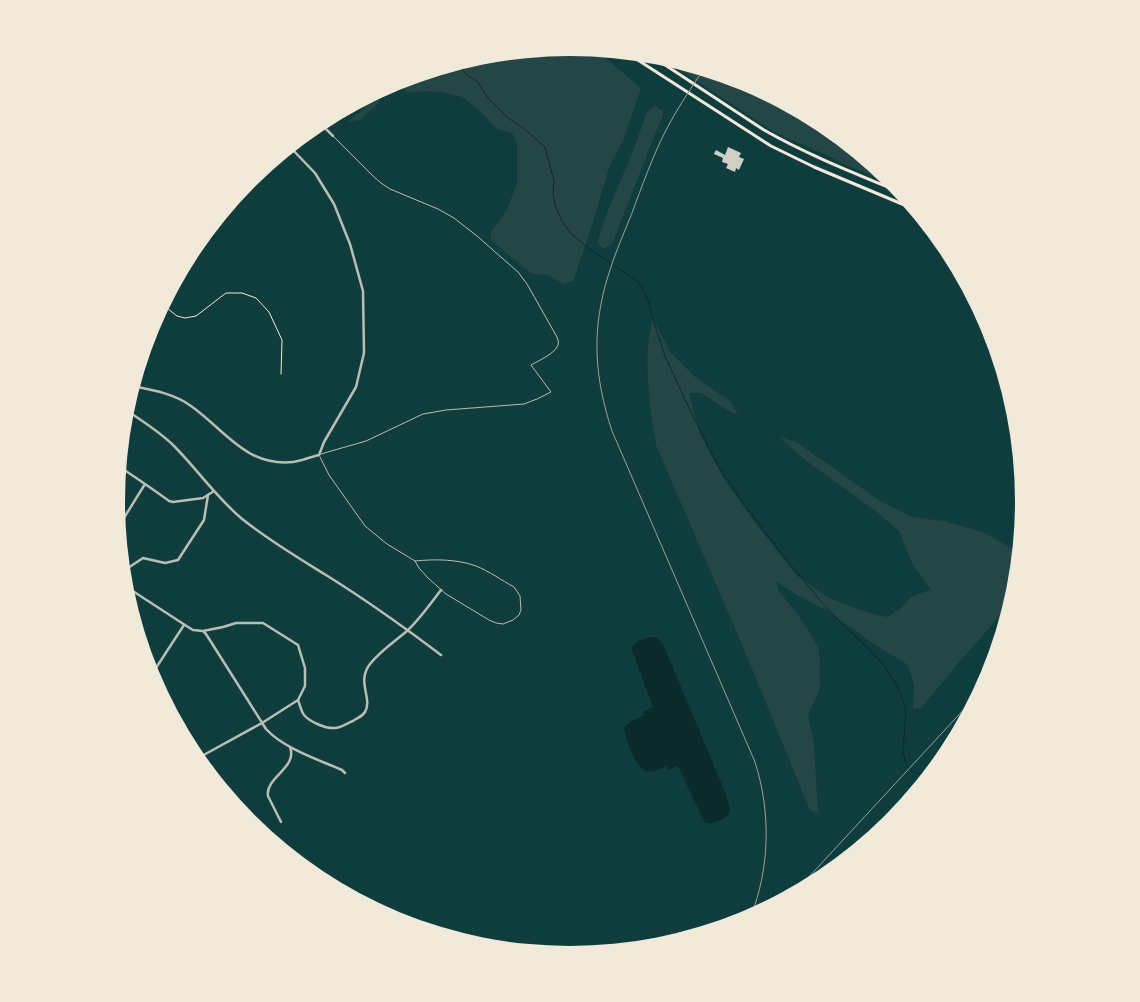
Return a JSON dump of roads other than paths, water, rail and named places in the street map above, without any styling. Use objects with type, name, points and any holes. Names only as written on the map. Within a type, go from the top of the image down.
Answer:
[{"type":"main road","points":[[641,62],[771,146],[810,165],[899,203]]},
{"type":"main road","points":[[669,68],[781,140],[815,157],[881,184]]},
{"type":"street","points":[[326,129],[333,136]]},
{"type":"street","points":[[140,388],[176,398],[190,405],[235,443],[262,460],[294,462],[319,455],[324,442],[356,387],[364,353],[363,291],[350,244],[334,204],[314,173],[295,152]]},
{"type":"street","points":[[134,415],[167,439],[230,508],[242,518],[297,558],[326,575],[408,630],[441,655]]},
{"type":"street","points":[[126,471],[172,502],[203,498],[214,491]]},
{"type":"street","points":[[126,516],[145,484]]},
{"type":"street","points":[[130,566],[143,558],[165,564],[178,560],[204,520],[208,495]]},
{"type":"street","points":[[298,700],[304,714],[309,719],[328,727],[341,727],[364,714],[367,705],[364,674],[368,666],[379,653],[408,630],[441,590]]},
{"type":"street","points":[[135,592],[185,625],[202,632],[210,639],[266,730],[272,736],[345,773]]},
{"type":"street","points":[[202,632],[236,623],[263,623],[298,645],[305,668],[305,686],[298,700],[205,755]]},
{"type":"street","points":[[157,665],[185,625]]},
{"type":"street","points":[[282,822],[267,791],[268,787],[283,772],[288,762],[292,753],[289,746]]},
{"type":"lane","points":[[333,136],[381,183],[390,189],[438,209],[454,218],[518,272],[527,284],[557,337],[557,348],[531,365],[551,392],[537,399],[516,405],[429,412],[366,441],[319,455],[329,475],[366,526],[386,544],[415,561],[419,568],[441,590],[489,620],[499,624],[506,624],[519,615],[521,610],[520,596],[514,587],[484,570],[462,563],[429,560],[415,561]]},
{"type":"waterway","points":[[463,69],[466,75],[476,80],[489,99],[508,118],[522,127],[545,147],[554,181],[553,194],[555,205],[570,233],[591,250],[641,284],[648,300],[665,356],[715,460],[740,499],[777,548],[837,619],[874,654],[896,684],[906,708],[903,752],[907,767],[913,772],[921,774]]},
{"type":"railway","points":[[699,76],[683,100],[660,142],[609,273],[599,314],[597,333],[598,372],[612,431],[755,762],[764,800],[766,839],[762,878],[754,906]]},
{"type":"railway","points":[[811,875],[961,713]]}]
